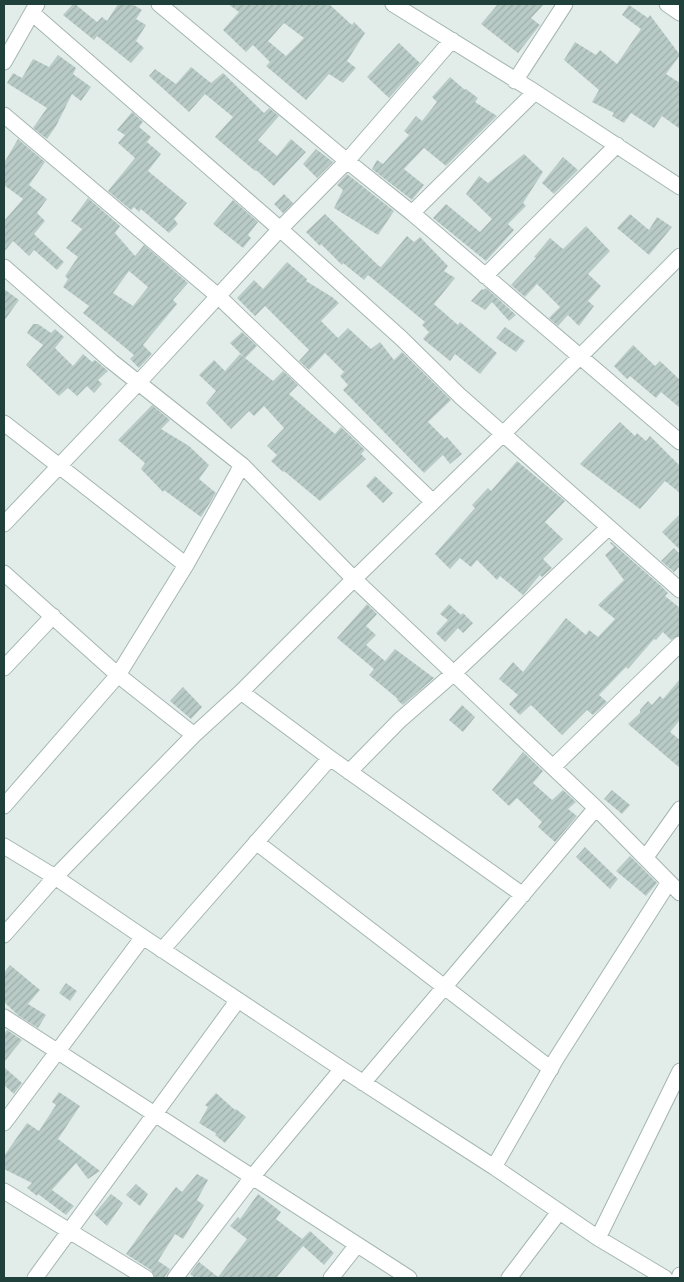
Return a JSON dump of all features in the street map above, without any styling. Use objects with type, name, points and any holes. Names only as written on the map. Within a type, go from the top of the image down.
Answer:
[{"type":"street","points":[[159,4],[412,213],[680,442]]},
{"type":"street","points":[[515,81],[565,4]]},
{"type":"street","points":[[668,4],[680,13]]},
{"type":"street","points":[[401,6],[680,187]]},
{"type":"street","points":[[4,62],[35,9],[401,338],[460,396],[680,590]]},
{"type":"street","points":[[4,524],[139,382],[280,229],[347,161],[452,40]]},
{"type":"street","points":[[412,213],[535,92]]},
{"type":"street","points":[[4,115],[218,296],[433,502]]},
{"type":"street","points":[[485,276],[617,145]]},
{"type":"street","points":[[4,935],[55,877],[194,735],[241,692],[354,579],[504,434],[680,256]]},
{"type":"street","points":[[4,267],[96,349],[242,465],[354,579],[596,808],[680,893]]},
{"type":"street","points":[[4,423],[186,565]]},
{"type":"street","points":[[4,806],[118,675],[186,565],[242,465]]},
{"type":"street","points":[[349,772],[400,720],[454,673],[608,528]]},
{"type":"street","points":[[4,573],[118,675],[194,735]]},
{"type":"street","points":[[4,668],[53,616]]},
{"type":"street","points":[[553,767],[680,644]]},
{"type":"street","points":[[241,692],[349,772],[523,895]]},
{"type":"street","points":[[162,950],[330,758]]},
{"type":"street","points":[[363,1083],[596,808]]},
{"type":"street","points":[[646,857],[680,809]]},
{"type":"street","points":[[256,842],[550,1069]]},
{"type":"street","points":[[4,846],[55,877],[162,950],[494,1167],[598,1238],[665,1278]]},
{"type":"street","points":[[494,1167],[550,1069],[669,882]]},
{"type":"street","points":[[4,1123],[143,937]]},
{"type":"street","points":[[35,1278],[71,1232],[238,1000]]},
{"type":"street","points":[[4,1017],[409,1278]]},
{"type":"street","points":[[175,1278],[253,1176],[342,1069]]},
{"type":"street","points":[[598,1238],[680,1071]]},
{"type":"street","points":[[4,1191],[146,1278]]},
{"type":"street","points":[[509,1278],[559,1212]]},
{"type":"street","points":[[331,1278],[356,1244]]},
{"type":"building","points":[[73,4],[97,22],[102,17],[107,21],[118,4],[132,4],[142,10],[136,19],[146,25],[136,41],[144,48],[131,63],[97,36],[94,40],[63,15]]},
{"type":"building","points":[[228,4],[329,4],[352,25],[354,22],[365,33],[347,61],[356,68],[343,83],[329,74],[306,100],[266,66],[270,62],[253,45],[246,52],[223,30],[239,12]],"holes":[[[284,23],[304,38],[286,56],[268,41]]]},
{"type":"building","points":[[498,4],[544,4],[531,18],[540,25],[518,53],[481,24]]},
{"type":"building","points":[[629,5],[648,18],[650,15],[680,55],[666,74],[680,83],[680,129],[662,116],[654,128],[631,113],[624,123],[612,116],[614,113],[592,102],[599,90],[564,60],[575,42],[596,55],[600,50],[617,64],[641,29],[622,15]]},
{"type":"building","points":[[399,43],[420,63],[389,98],[367,77]]},
{"type":"building","points":[[58,55],[76,68],[73,74],[91,87],[81,101],[72,94],[56,126],[47,139],[33,128],[47,108],[7,83],[13,73],[22,78],[33,59],[49,67]]},
{"type":"building","points":[[191,67],[211,83],[223,73],[264,113],[269,108],[279,116],[258,140],[277,156],[291,139],[306,152],[274,186],[215,137],[233,117],[205,94],[189,112],[149,76],[155,69],[176,84]]},
{"type":"building","points":[[450,77],[478,98],[475,102],[497,116],[446,166],[424,148],[404,169],[424,185],[412,200],[372,169],[377,160],[383,164],[409,135],[404,131],[416,116],[422,121],[437,102],[432,97]]},
{"type":"building","points":[[132,112],[143,122],[139,127],[151,137],[147,142],[161,154],[148,171],[187,203],[174,219],[178,224],[169,233],[141,209],[139,212],[134,207],[131,210],[108,191],[135,158],[118,143],[125,135],[117,130]]},
{"type":"building","points":[[18,139],[45,162],[29,185],[47,199],[37,213],[45,221],[34,234],[64,262],[57,270],[34,250],[29,256],[13,241],[4,252],[4,221],[23,199],[4,185],[4,163]]},
{"type":"building","points":[[316,149],[333,162],[317,178],[303,164]]},
{"type":"building","points":[[524,154],[543,172],[523,203],[526,206],[508,224],[514,230],[486,261],[433,218],[446,204],[480,232],[492,219],[466,194],[479,176],[488,183]]},
{"type":"building","points":[[563,157],[578,170],[554,194],[542,183]]},
{"type":"building","points":[[347,174],[394,211],[378,235],[334,208],[343,190],[337,185]]},
{"type":"building","points":[[284,194],[293,203],[283,213],[274,204]]},
{"type":"building","points":[[88,198],[120,226],[115,233],[135,256],[144,245],[188,283],[173,300],[177,304],[143,345],[152,354],[139,368],[130,359],[134,355],[83,313],[89,306],[63,287],[68,279],[65,276],[78,257],[66,248],[82,229],[71,221]],"holes":[[[129,271],[148,287],[133,306],[113,293]]]},
{"type":"building","points":[[233,200],[258,222],[248,235],[251,238],[243,248],[213,224]]},
{"type":"building","points":[[325,214],[381,267],[407,236],[414,242],[420,237],[448,266],[444,271],[455,278],[434,304],[458,325],[460,322],[497,353],[480,374],[455,354],[450,361],[423,339],[429,332],[422,325],[425,322],[368,275],[364,280],[343,263],[342,265],[306,232]]},
{"type":"building","points":[[630,214],[649,230],[657,217],[672,227],[649,255],[617,228]]},
{"type":"building","points":[[586,226],[610,251],[588,274],[601,286],[588,301],[594,306],[579,326],[568,315],[558,326],[549,318],[560,307],[537,284],[525,297],[511,285],[536,258],[534,257],[550,238],[563,249]]},
{"type":"building","points":[[287,262],[307,279],[306,281],[339,303],[321,321],[338,338],[348,328],[371,349],[380,342],[394,360],[402,352],[451,400],[428,422],[445,439],[447,437],[462,454],[450,464],[443,455],[424,473],[343,390],[348,385],[340,376],[344,372],[325,353],[309,370],[299,361],[309,350],[265,306],[255,316],[237,298],[254,280],[263,289]]},
{"type":"building","points":[[486,288],[516,315],[509,321],[492,302],[485,310],[471,301],[482,289]]},
{"type":"building","points":[[4,289],[19,300],[4,321]]},
{"type":"building","points":[[33,324],[38,324],[51,333],[55,329],[64,337],[55,348],[73,366],[83,354],[92,362],[95,360],[108,371],[98,380],[102,384],[94,393],[87,386],[77,396],[68,388],[59,396],[26,365],[43,345],[27,333]]},
{"type":"building","points":[[505,327],[525,341],[516,352],[496,338]]},
{"type":"building","points":[[242,332],[257,346],[245,358],[230,343]]},
{"type":"building","points":[[633,345],[655,366],[660,361],[680,380],[680,408],[661,392],[656,398],[630,376],[627,379],[614,366]]},
{"type":"building","points":[[240,354],[273,381],[283,371],[298,385],[289,394],[335,434],[341,427],[365,450],[361,454],[366,459],[320,501],[271,461],[277,455],[267,446],[284,428],[264,406],[254,416],[249,411],[231,429],[206,403],[216,391],[199,375],[214,360],[225,371]]},
{"type":"building","points":[[152,405],[170,420],[161,429],[189,446],[209,465],[199,479],[216,493],[201,517],[164,490],[163,492],[141,469],[145,463],[118,440]]},
{"type":"building","points":[[620,422],[635,436],[637,433],[646,441],[650,436],[680,466],[680,493],[665,481],[640,509],[580,464]]},
{"type":"building","points":[[517,461],[565,501],[545,522],[563,539],[543,559],[552,568],[542,577],[540,575],[523,595],[500,576],[497,580],[477,560],[471,567],[460,558],[450,569],[435,554],[475,508],[472,505],[488,488],[491,491]]},
{"type":"building","points":[[375,476],[393,493],[383,503],[366,486]]},
{"type":"building","points":[[680,514],[680,550],[662,532]]},
{"type":"building","points":[[611,542],[661,586],[668,593],[665,596],[680,608],[680,635],[671,640],[663,632],[656,640],[654,639],[628,669],[626,667],[599,695],[607,702],[593,715],[587,710],[562,735],[531,705],[520,715],[509,704],[518,695],[499,679],[513,662],[523,672],[566,618],[586,635],[589,630],[598,637],[615,619],[598,605],[624,580],[605,555],[614,547]]},
{"type":"building","points":[[674,548],[680,554],[680,566],[674,572],[661,561]]},
{"type":"building","points":[[367,604],[377,614],[366,626],[376,635],[366,645],[385,661],[395,649],[434,678],[403,705],[369,675],[374,669],[337,638]]},
{"type":"building","points":[[449,604],[461,615],[463,613],[473,623],[463,633],[458,628],[445,642],[436,633],[448,620],[440,614]]},
{"type":"building","points":[[680,679],[680,720],[670,732],[680,740],[680,768],[628,724],[640,713],[640,710],[648,701],[652,705],[660,696],[663,699]]},
{"type":"building","points":[[183,687],[202,707],[191,719],[170,701]]},
{"type":"building","points":[[462,705],[475,717],[463,732],[449,720]]},
{"type":"building","points":[[523,752],[543,771],[533,783],[552,800],[563,790],[576,802],[568,809],[577,816],[555,842],[538,827],[542,822],[517,798],[509,806],[492,790]]},
{"type":"building","points":[[612,790],[630,805],[622,814],[604,799]]},
{"type":"building","points":[[585,847],[618,879],[610,889],[576,857]]},
{"type":"building","points":[[630,856],[657,883],[646,896],[616,871]]},
{"type":"building","points":[[10,965],[40,990],[28,1004],[46,1015],[38,1028],[19,1016],[4,1002],[4,973]]},
{"type":"building","points":[[66,983],[77,991],[70,1001],[59,993]]},
{"type":"building","points":[[7,1030],[22,1040],[4,1062],[4,1034]]},
{"type":"building","points":[[4,1067],[22,1083],[14,1094],[4,1085]]},
{"type":"building","points":[[59,1092],[80,1106],[58,1139],[100,1171],[88,1179],[76,1163],[52,1190],[74,1206],[66,1215],[27,1188],[32,1183],[4,1169],[4,1156],[27,1123],[39,1131],[56,1105],[52,1102]]},
{"type":"building","points":[[216,1093],[246,1117],[225,1143],[215,1135],[217,1134],[199,1123],[208,1107],[205,1105]]},
{"type":"building","points":[[197,1174],[208,1180],[197,1200],[204,1205],[183,1239],[175,1234],[158,1261],[170,1269],[164,1278],[155,1278],[151,1270],[126,1254],[176,1187],[182,1192]]},
{"type":"building","points":[[136,1184],[148,1194],[140,1206],[126,1195]]},
{"type":"building","points":[[111,1194],[123,1203],[107,1226],[94,1214]]},
{"type":"building","points":[[258,1194],[281,1212],[276,1219],[302,1239],[310,1231],[334,1253],[324,1265],[303,1246],[276,1278],[195,1278],[190,1274],[199,1262],[218,1277],[247,1239],[230,1226],[238,1217],[240,1219]]}]
